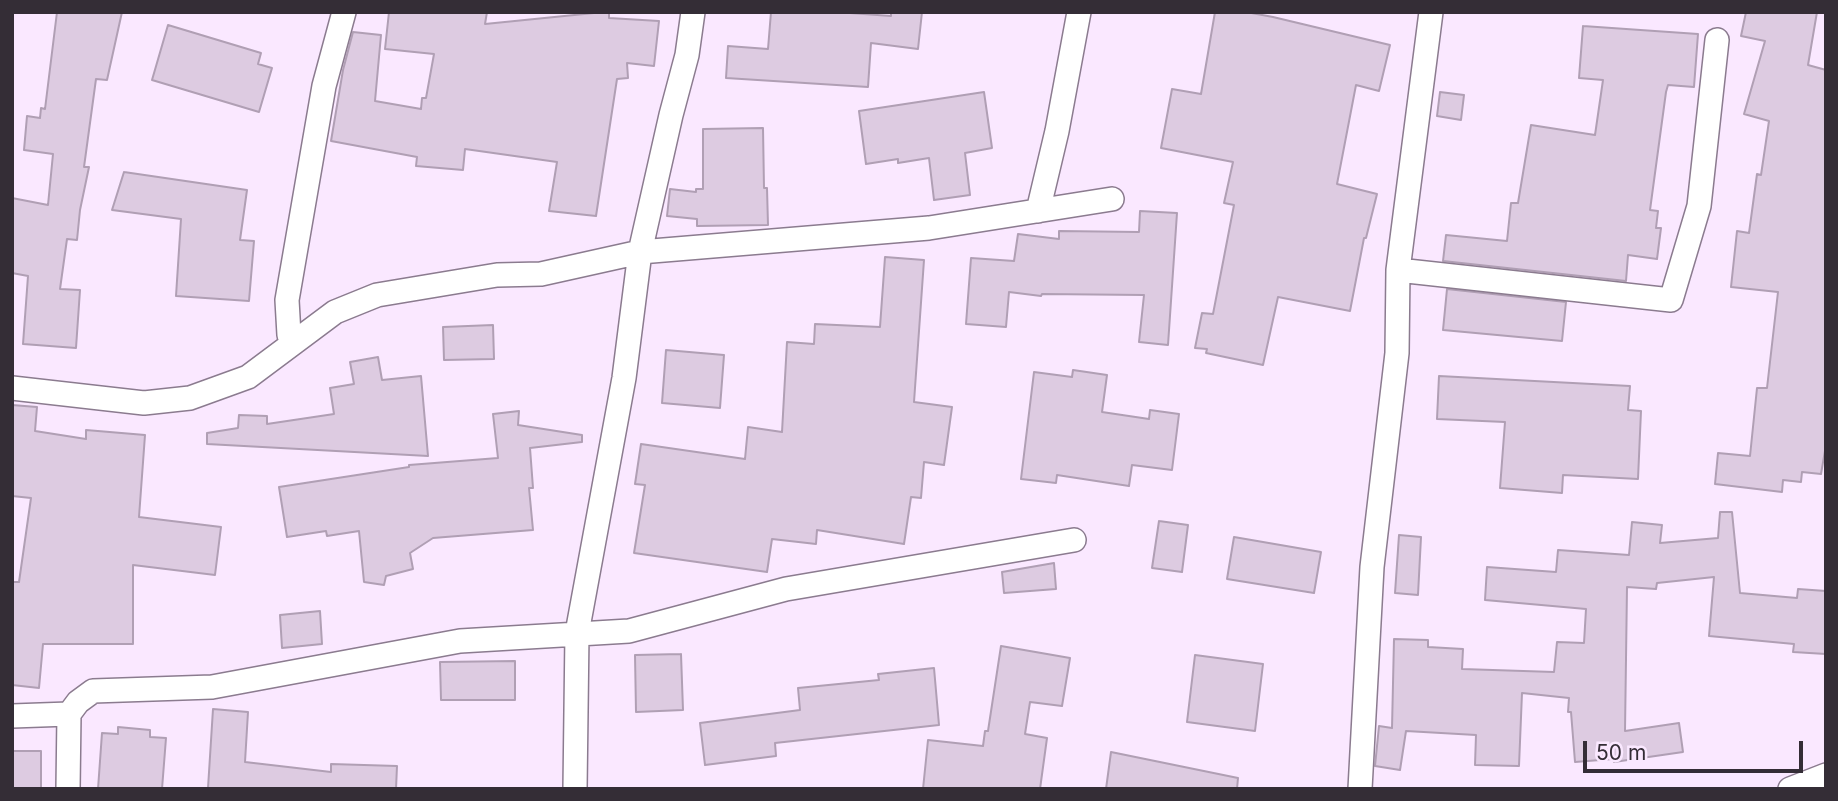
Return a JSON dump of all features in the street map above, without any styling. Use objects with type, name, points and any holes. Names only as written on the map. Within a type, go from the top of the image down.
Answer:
[{"type":"street","points":[[300,338],[289,335],[286,300],[324,86],[344,12]]},
{"type":"street","points":[[575,789],[577,633],[624,377],[640,252],[687,55],[693,12]]},
{"type":"street","points":[[1038,211],[1057,131],[1079,12]]},
{"type":"street","points":[[1360,789],[1372,567],[1397,353],[1398,270],[1431,12]]},
{"type":"street","points":[[1398,270],[1671,300],[1699,206],[1717,40]]},
{"type":"street","points":[[12,388],[144,404],[190,398],[248,377],[335,312],[377,295],[497,275],[541,274],[640,252],[929,228],[1112,199]]},
{"type":"street","points":[[68,789],[69,714],[78,702],[93,691],[212,687],[460,641],[629,631],[786,589],[1074,540]]},
{"type":"street","points":[[12,716],[69,714]]},
{"type":"street","points":[[1790,789],[1826,775]]},
{"type":"building","points":[[57,12],[122,12],[107,80],[96,79],[84,167],[89,167],[77,240],[67,239],[60,289],[80,290],[76,348],[23,344],[28,276],[12,273],[12,198],[48,205],[53,154],[24,150],[27,116],[40,118],[41,108],[45,109]]},
{"type":"building","points":[[389,12],[487,12],[485,24],[604,12],[609,12],[609,18],[659,21],[654,66],[627,63],[628,78],[617,79],[596,216],[549,211],[557,162],[465,149],[463,170],[416,166],[417,157],[331,141],[343,70],[353,32],[381,35],[375,101],[421,109],[422,98],[426,98],[434,54],[385,49]]},
{"type":"building","points":[[771,12],[836,12],[891,16],[891,12],[922,12],[918,49],[871,43],[868,87],[726,78],[728,46],[768,49]]},
{"type":"building","points":[[1215,12],[1246,12],[1273,17],[1390,45],[1379,91],[1356,85],[1337,184],[1377,194],[1364,238],[1350,311],[1278,297],[1263,365],[1206,353],[1207,349],[1195,348],[1202,313],[1213,314],[1234,205],[1224,203],[1233,162],[1161,148],[1172,89],[1201,94]]},
{"type":"building","points":[[1746,12],[1817,12],[1808,65],[1826,70],[1826,445],[1821,474],[1802,472],[1801,482],[1783,480],[1782,492],[1715,484],[1718,453],[1750,456],[1757,388],[1767,388],[1778,292],[1731,287],[1737,231],[1749,233],[1757,174],[1761,175],[1769,121],[1744,114],[1765,41],[1741,36]]},
{"type":"building","points":[[168,25],[261,53],[258,64],[272,68],[259,112],[152,80]]},
{"type":"building","points":[[1583,26],[1698,34],[1694,87],[1668,85],[1666,92],[1650,210],[1658,211],[1656,228],[1661,228],[1657,259],[1628,255],[1626,281],[1443,261],[1446,235],[1507,241],[1511,203],[1518,203],[1531,125],[1595,135],[1603,80],[1579,78]]},
{"type":"building","points":[[984,92],[992,148],[965,153],[970,195],[934,200],[929,158],[866,164],[859,111]]},
{"type":"building","points":[[1440,92],[1464,95],[1461,120],[1437,116]]},
{"type":"building","points":[[763,128],[768,225],[697,226],[697,219],[667,216],[670,189],[696,192],[696,189],[703,189],[703,129]]},
{"type":"building","points":[[124,172],[247,190],[240,240],[254,241],[249,301],[176,296],[181,219],[112,210]]},
{"type":"building","points":[[1140,211],[1177,213],[1168,345],[1139,342],[1144,295],[1041,296],[1009,292],[1006,327],[966,324],[971,258],[1014,261],[1018,234],[1059,239],[1059,231],[1139,232]]},
{"type":"building","points":[[885,257],[924,260],[914,402],[952,407],[944,465],[924,462],[921,498],[911,497],[904,544],[817,530],[816,544],[772,539],[767,572],[634,553],[645,485],[635,484],[641,444],[745,459],[748,427],[782,432],[787,342],[814,344],[815,324],[880,327]]},
{"type":"building","points":[[1447,289],[1566,302],[1562,341],[1443,330]]},
{"type":"building","points":[[493,325],[494,359],[444,360],[443,327]]},
{"type":"building","points":[[666,350],[724,355],[720,408],[662,403]]},
{"type":"building","points":[[378,357],[382,380],[421,376],[428,456],[207,444],[207,433],[238,428],[239,415],[267,416],[267,424],[334,414],[330,388],[354,384],[350,362]]},
{"type":"building","points":[[1073,370],[1107,375],[1102,412],[1149,419],[1150,410],[1179,414],[1172,470],[1132,465],[1129,486],[1057,475],[1056,483],[1021,479],[1034,372],[1072,377]]},
{"type":"building","points":[[1439,376],[1630,386],[1628,410],[1641,411],[1638,479],[1563,475],[1562,493],[1500,488],[1505,422],[1437,419]]},
{"type":"building","points":[[12,405],[37,407],[35,431],[86,439],[86,430],[145,435],[139,517],[221,527],[215,575],[133,565],[133,644],[43,644],[39,688],[12,685],[12,582],[19,582],[31,498],[12,496]]},
{"type":"building","points":[[519,411],[518,425],[582,435],[582,442],[530,448],[533,488],[529,488],[533,530],[433,538],[410,553],[413,569],[386,576],[384,585],[364,582],[359,531],[327,536],[326,531],[287,537],[279,487],[409,465],[498,458],[493,414]]},
{"type":"building","points":[[1720,512],[1732,512],[1740,593],[1797,598],[1798,589],[1826,591],[1826,654],[1793,652],[1794,644],[1709,636],[1714,577],[1657,583],[1656,589],[1627,587],[1625,731],[1679,723],[1683,752],[1614,762],[1613,759],[1575,762],[1571,712],[1568,712],[1569,698],[1522,693],[1519,766],[1475,765],[1476,735],[1406,731],[1400,770],[1375,766],[1379,726],[1392,728],[1394,639],[1428,640],[1428,647],[1463,649],[1462,669],[1554,672],[1557,642],[1584,643],[1586,609],[1485,600],[1487,567],[1556,572],[1558,550],[1629,555],[1632,522],[1662,525],[1660,543],[1718,538]]},
{"type":"building","points":[[1159,521],[1188,525],[1182,572],[1152,568]]},
{"type":"building","points":[[1399,535],[1421,537],[1418,595],[1395,593]]},
{"type":"building","points":[[1234,537],[1321,552],[1314,593],[1227,579]]},
{"type":"building","points":[[1054,563],[1056,589],[1004,593],[1002,572]]},
{"type":"building","points":[[320,611],[322,644],[282,648],[280,615]]},
{"type":"building","points":[[1001,646],[1070,658],[1062,706],[1030,702],[1025,734],[1047,738],[1040,789],[923,789],[928,740],[983,746],[985,731],[988,731]]},
{"type":"building","points":[[681,654],[683,710],[636,712],[635,655]]},
{"type":"building","points":[[1195,655],[1263,664],[1255,731],[1187,722]]},
{"type":"building","points":[[515,661],[515,700],[441,700],[440,662]]},
{"type":"building","points":[[934,668],[939,725],[775,743],[776,756],[705,765],[700,723],[800,710],[798,688],[879,680],[878,674]]},
{"type":"building","points":[[213,709],[248,712],[245,762],[331,772],[331,764],[397,766],[396,789],[208,788]]},
{"type":"building","points":[[118,727],[150,730],[150,737],[166,738],[162,789],[98,789],[102,733],[118,734]]},
{"type":"building","points":[[12,751],[41,751],[41,789],[12,789]]},
{"type":"building","points":[[1111,752],[1238,778],[1237,789],[1106,789]]}]
